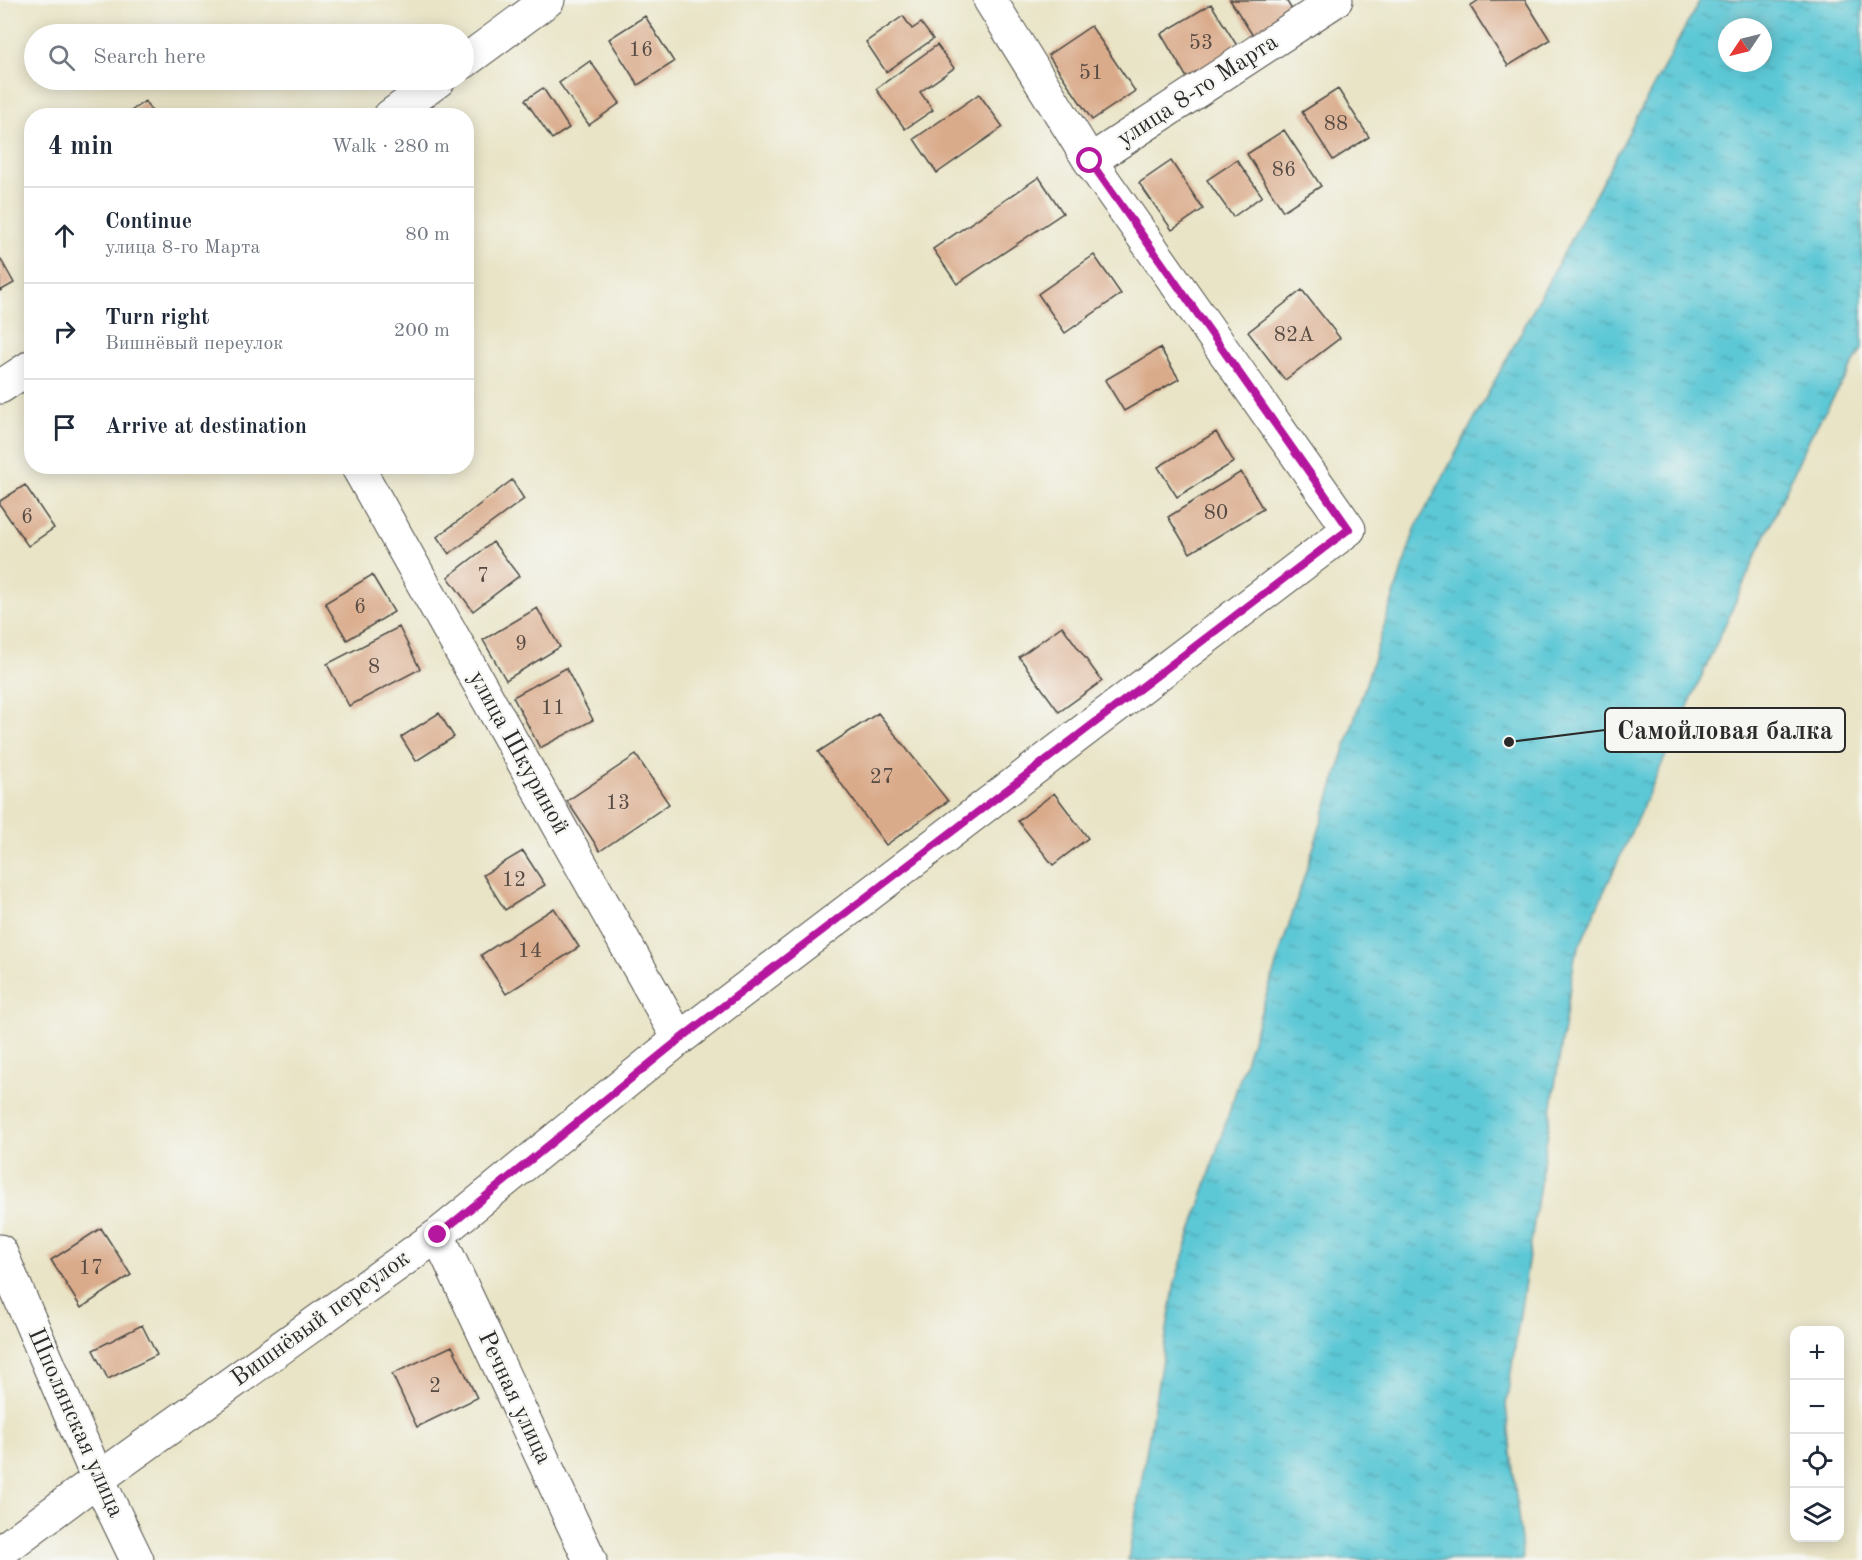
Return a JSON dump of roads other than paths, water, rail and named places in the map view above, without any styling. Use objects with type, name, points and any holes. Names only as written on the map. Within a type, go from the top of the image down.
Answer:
[{"type":"street","points":[[474,55],[548,0]]},
{"type":"street","name":"улица 8-го Марта","points":[[990,0],[1090,161],[1349,529]]},
{"type":"street","name":"улица 8-го Марта","points":[[1090,161],[1336,0]]},
{"type":"street","points":[[401,108],[425,90]]},
{"type":"street","points":[[0,387],[24,371]]},
{"type":"street","name":"улица Шкуриной","points":[[362,474],[680,1039]]},
{"type":"street","name":"Вишнёвый переулок","points":[[0,1552],[438,1235],[680,1039],[1349,529]]},
{"type":"street","name":"Речная улица","points":[[438,1235],[590,1560]]},
{"type":"street","name":"Шполянская улица","points":[[0,1251],[98,1479],[137,1560]]},
{"type":"water","points":[[1700,0],[1862,0],[1862,349],[1810,437],[1575,956],[1506,1405],[1523,1560],[1128,1560],[1175,1282],[1415,529]]},
{"type":"place","name":"Самойловая балка","points":[[1509,742]]}]
